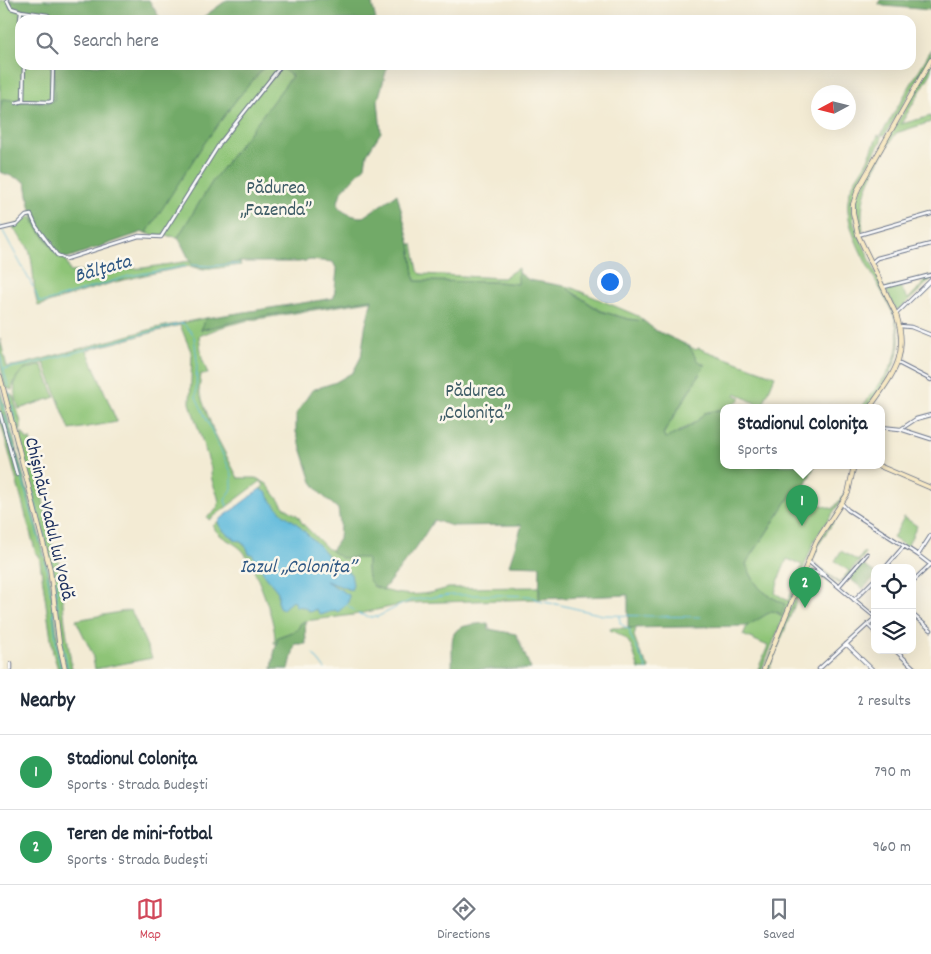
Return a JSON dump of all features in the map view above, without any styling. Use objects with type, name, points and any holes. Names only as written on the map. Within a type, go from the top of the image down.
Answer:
[{"type":"street","points":[[7,0],[11,8],[48,15]]},
{"type":"street","points":[[21,11],[21,15]]},
{"type":"street","points":[[872,404],[898,363],[901,349],[900,326],[884,287],[858,234],[854,222],[853,204],[861,181],[931,60]]},
{"type":"street","points":[[23,101],[24,70]]},
{"type":"street","points":[[16,103],[23,101],[52,101],[53,70]]},
{"type":"street","points":[[0,229],[16,225],[26,216],[31,215],[36,226],[58,255],[66,259],[139,236],[161,237],[220,143],[278,70]]},
{"type":"street","points":[[858,234],[931,214]]},
{"type":"street","points":[[871,263],[877,258],[931,244]]},
{"type":"street","points":[[884,287],[931,275]]},
{"type":"street","points":[[896,314],[931,280]]},
{"type":"street","points":[[900,326],[911,327],[931,335]]},
{"type":"street","points":[[898,363],[931,380]]},
{"type":"street","name":"Chișinău-Vadul lui Vodă","points":[[0,376],[50,569],[58,635],[65,669]]},
{"type":"street","points":[[0,413],[17,475]]},
{"type":"street","points":[[900,429],[916,418],[931,415]]},
{"type":"street","points":[[885,427],[900,429],[931,439]]},
{"type":"street","points":[[885,468],[931,488]]},
{"type":"street","points":[[764,669],[819,536],[850,488],[853,469]]},
{"type":"street","points":[[841,504],[931,565],[916,578]]},
{"type":"street","points":[[918,555],[931,535]]},
{"type":"street","points":[[888,564],[904,546]]},
{"type":"street","points":[[839,586],[867,554]]},
{"type":"street","points":[[808,561],[871,615]]},
{"type":"street","points":[[805,570],[826,576]]},
{"type":"street","points":[[854,600],[871,583]]},
{"type":"street","points":[[916,617],[931,630]]},
{"type":"street","points":[[819,669],[871,622]]},
{"type":"street","points":[[868,625],[871,628]]},
{"type":"street","points":[[846,644],[872,669]]},
{"type":"street","points":[[899,654],[915,669]]},
{"type":"street","points":[[11,664],[11,669]]},
{"type":"green space","points":[[0,0],[9,0],[12,6],[18,9],[50,13],[50,15],[15,15],[15,70],[54,70],[54,100],[49,103],[3,99],[0,111]]},
{"type":"green space","points":[[9,0],[149,0],[158,15],[49,15],[49,13],[12,7]]},
{"type":"green space","points":[[227,0],[371,0],[375,15],[206,15]]},
{"type":"green space","points":[[880,0],[931,0],[931,10],[884,6],[879,4]]},
{"type":"green space","points":[[931,50],[931,58],[885,135],[881,135]]},
{"type":"green space","points":[[931,62],[931,73],[901,124],[931,116],[931,122],[896,133],[870,179],[863,204],[863,231],[859,232],[855,206],[857,195]]},
{"type":"green space","name":"Pădurea „Fazenda”","points":[[54,70],[262,70],[236,100],[203,145],[148,231],[148,234],[143,232],[67,258],[58,254],[36,226],[26,183],[0,172],[0,111],[2,99],[49,103],[54,100]]},
{"type":"green space","points":[[262,70],[284,70],[292,76],[214,179],[178,237],[148,234],[147,231],[203,145],[236,100]]},
{"type":"green space","name":"Pădurea „Colonița”","points":[[284,70],[387,70],[378,100],[381,132],[367,154],[365,166],[341,192],[338,202],[339,208],[344,212],[353,216],[363,217],[397,194],[410,244],[415,281],[518,284],[518,272],[529,280],[570,287],[568,289],[600,311],[628,319],[644,321],[655,330],[689,346],[697,360],[705,365],[663,434],[666,438],[682,431],[697,421],[704,413],[720,410],[720,469],[813,469],[803,490],[797,486],[746,564],[753,579],[761,589],[785,604],[781,617],[779,613],[772,611],[747,626],[628,628],[628,595],[539,599],[540,566],[509,565],[522,525],[452,526],[434,520],[418,545],[383,590],[370,582],[367,560],[365,558],[341,558],[331,551],[339,539],[338,509],[321,494],[312,482],[296,432],[296,414],[312,390],[336,382],[353,372],[361,357],[372,299],[245,319],[201,330],[206,318],[334,298],[337,270],[333,262],[311,260],[299,262],[240,262],[203,268],[192,265],[178,237],[214,179],[292,76]]},
{"type":"green space","points":[[878,135],[882,137],[860,180],[852,203],[854,224],[894,313],[898,328],[899,341],[898,352],[890,373],[870,404],[864,404],[891,367],[895,357],[898,346],[898,333],[889,305],[855,239],[850,222],[848,206],[850,191],[867,161]]},
{"type":"green space","points":[[30,216],[57,255],[66,260],[70,272],[143,268],[190,261],[203,268],[240,262],[241,265],[203,270],[190,266],[149,274],[111,283],[38,306],[29,250],[13,227]]},
{"type":"green space","points":[[410,244],[413,244],[418,271],[421,274],[503,278],[518,268],[519,284],[415,281]]},
{"type":"green space","points":[[931,275],[931,279],[901,308],[896,310],[886,290],[887,288],[899,285],[908,299],[925,282],[923,278]]},
{"type":"green space","points":[[570,287],[638,316],[644,321],[628,319],[601,311],[568,289]]},
{"type":"green space","points":[[372,299],[370,301],[245,321],[199,336],[202,358],[208,374],[201,374],[199,391],[213,430],[238,478],[256,478],[267,484],[284,507],[298,516],[302,523],[328,549],[365,558],[373,586],[383,590],[410,595],[448,588],[539,587],[539,599],[409,603],[353,615],[305,621],[301,623],[297,630],[278,637],[276,643],[274,643],[275,636],[269,611],[259,581],[247,557],[242,550],[222,537],[213,526],[218,521],[226,530],[278,519],[260,489],[264,486],[261,481],[209,520],[207,517],[217,508],[218,500],[211,476],[211,468],[190,403],[192,354],[180,325],[87,350],[117,422],[70,430],[44,363],[19,374],[12,390],[5,387],[0,363],[0,339],[7,367],[156,328],[206,318],[201,330],[245,319]]},
{"type":"green space","points":[[689,346],[775,376],[763,404],[756,404],[736,393],[735,395],[741,398],[735,403],[720,404],[720,410],[704,413],[697,421],[666,439],[663,435],[705,365],[697,361]]},
{"type":"green space","points":[[42,365],[55,397],[19,409],[15,394],[16,379],[23,371]]},
{"type":"green space","points":[[0,389],[47,564],[63,669],[58,669],[53,653],[39,555],[36,554],[0,419]]},
{"type":"green space","points":[[6,391],[13,396],[21,422],[21,430],[16,434]]},
{"type":"green space","points":[[22,432],[27,440],[30,439],[54,552],[60,564],[65,623],[72,669],[66,669],[60,638],[52,571],[18,440]]},
{"type":"green space","points":[[797,486],[817,500],[816,503],[833,509],[846,494],[815,539],[796,588],[794,587],[802,565],[787,559],[775,593],[788,601],[793,589],[795,590],[762,669],[758,669],[768,646],[743,635],[747,626],[772,611],[780,616],[785,604],[761,589],[753,579],[746,564]]},
{"type":"green space","points":[[842,506],[819,544],[812,561],[839,583],[849,571],[835,561],[841,551],[858,561],[864,552],[865,554],[858,563],[850,570],[851,572],[839,584],[810,560],[816,545]]},
{"type":"green space","points":[[904,517],[917,526],[907,547],[893,538]]},
{"type":"green space","points":[[860,563],[871,570],[871,581],[863,589],[850,579],[849,576]]},
{"type":"green space","points":[[807,571],[826,577],[836,586],[824,579],[807,574],[769,669],[765,669],[805,573]]},
{"type":"green space","points":[[131,610],[152,658],[95,669],[92,653],[76,620]]},
{"type":"green space","points":[[305,621],[306,644],[295,644],[289,669],[272,669],[278,637],[297,630],[301,623]]},
{"type":"green space","points":[[488,623],[489,629],[516,634],[531,669],[452,669],[452,639],[454,633],[464,626]]},
{"type":"green space","points":[[611,628],[636,628],[634,636],[641,655],[650,669],[639,669],[628,641],[618,633],[610,630]]},
{"type":"water","name":"Iazul „Colonița”","points":[[260,489],[266,492],[284,515],[295,522],[335,565],[351,574],[353,585],[351,590],[326,581],[349,595],[348,603],[338,612],[335,610],[321,615],[316,609],[310,612],[304,607],[295,606],[295,602],[292,601],[283,609],[280,609],[278,605],[278,592],[252,554],[249,554],[241,541],[234,540],[220,526],[218,521]]},
{"type":"waterway","name":"Bălţata","points":[[3,231],[33,287]]},
{"type":"waterway","name":"Bălţata","points":[[191,265],[239,264]]},
{"type":"waterway","name":"Bălţata","points":[[35,291],[39,302],[45,302],[129,276],[187,266]]},
{"type":"waterway","points":[[3,369],[32,364],[183,323],[193,334]]},
{"type":"waterway","points":[[194,336],[197,360],[196,397],[232,474],[232,489],[225,500],[227,506]]},
{"type":"waterway","points":[[0,355],[8,387]]},
{"type":"waterway","points":[[9,392],[18,433]]},
{"type":"waterway","points":[[0,397],[44,557]]},
{"type":"waterway","points":[[19,439],[55,579],[60,633],[68,669]]},
{"type":"waterway","points":[[45,561],[51,595]]},
{"type":"waterway","points":[[358,614],[377,617],[411,600],[451,595],[500,595],[530,596],[542,602],[603,615],[701,617]]},
{"type":"waterway","points":[[52,599],[57,651],[61,669]]},
{"type":"waterway","points":[[346,604],[355,611]]},
{"type":"waterway","points":[[620,616],[620,623],[630,630],[630,635],[647,669]]},
{"type":"waterway","points":[[313,654],[325,669]]},
{"type":"place","name":"Stadionul Colonița","points":[[802,526]]},
{"type":"place","name":"Teren de mini-fotbal","points":[[805,608]]}]
